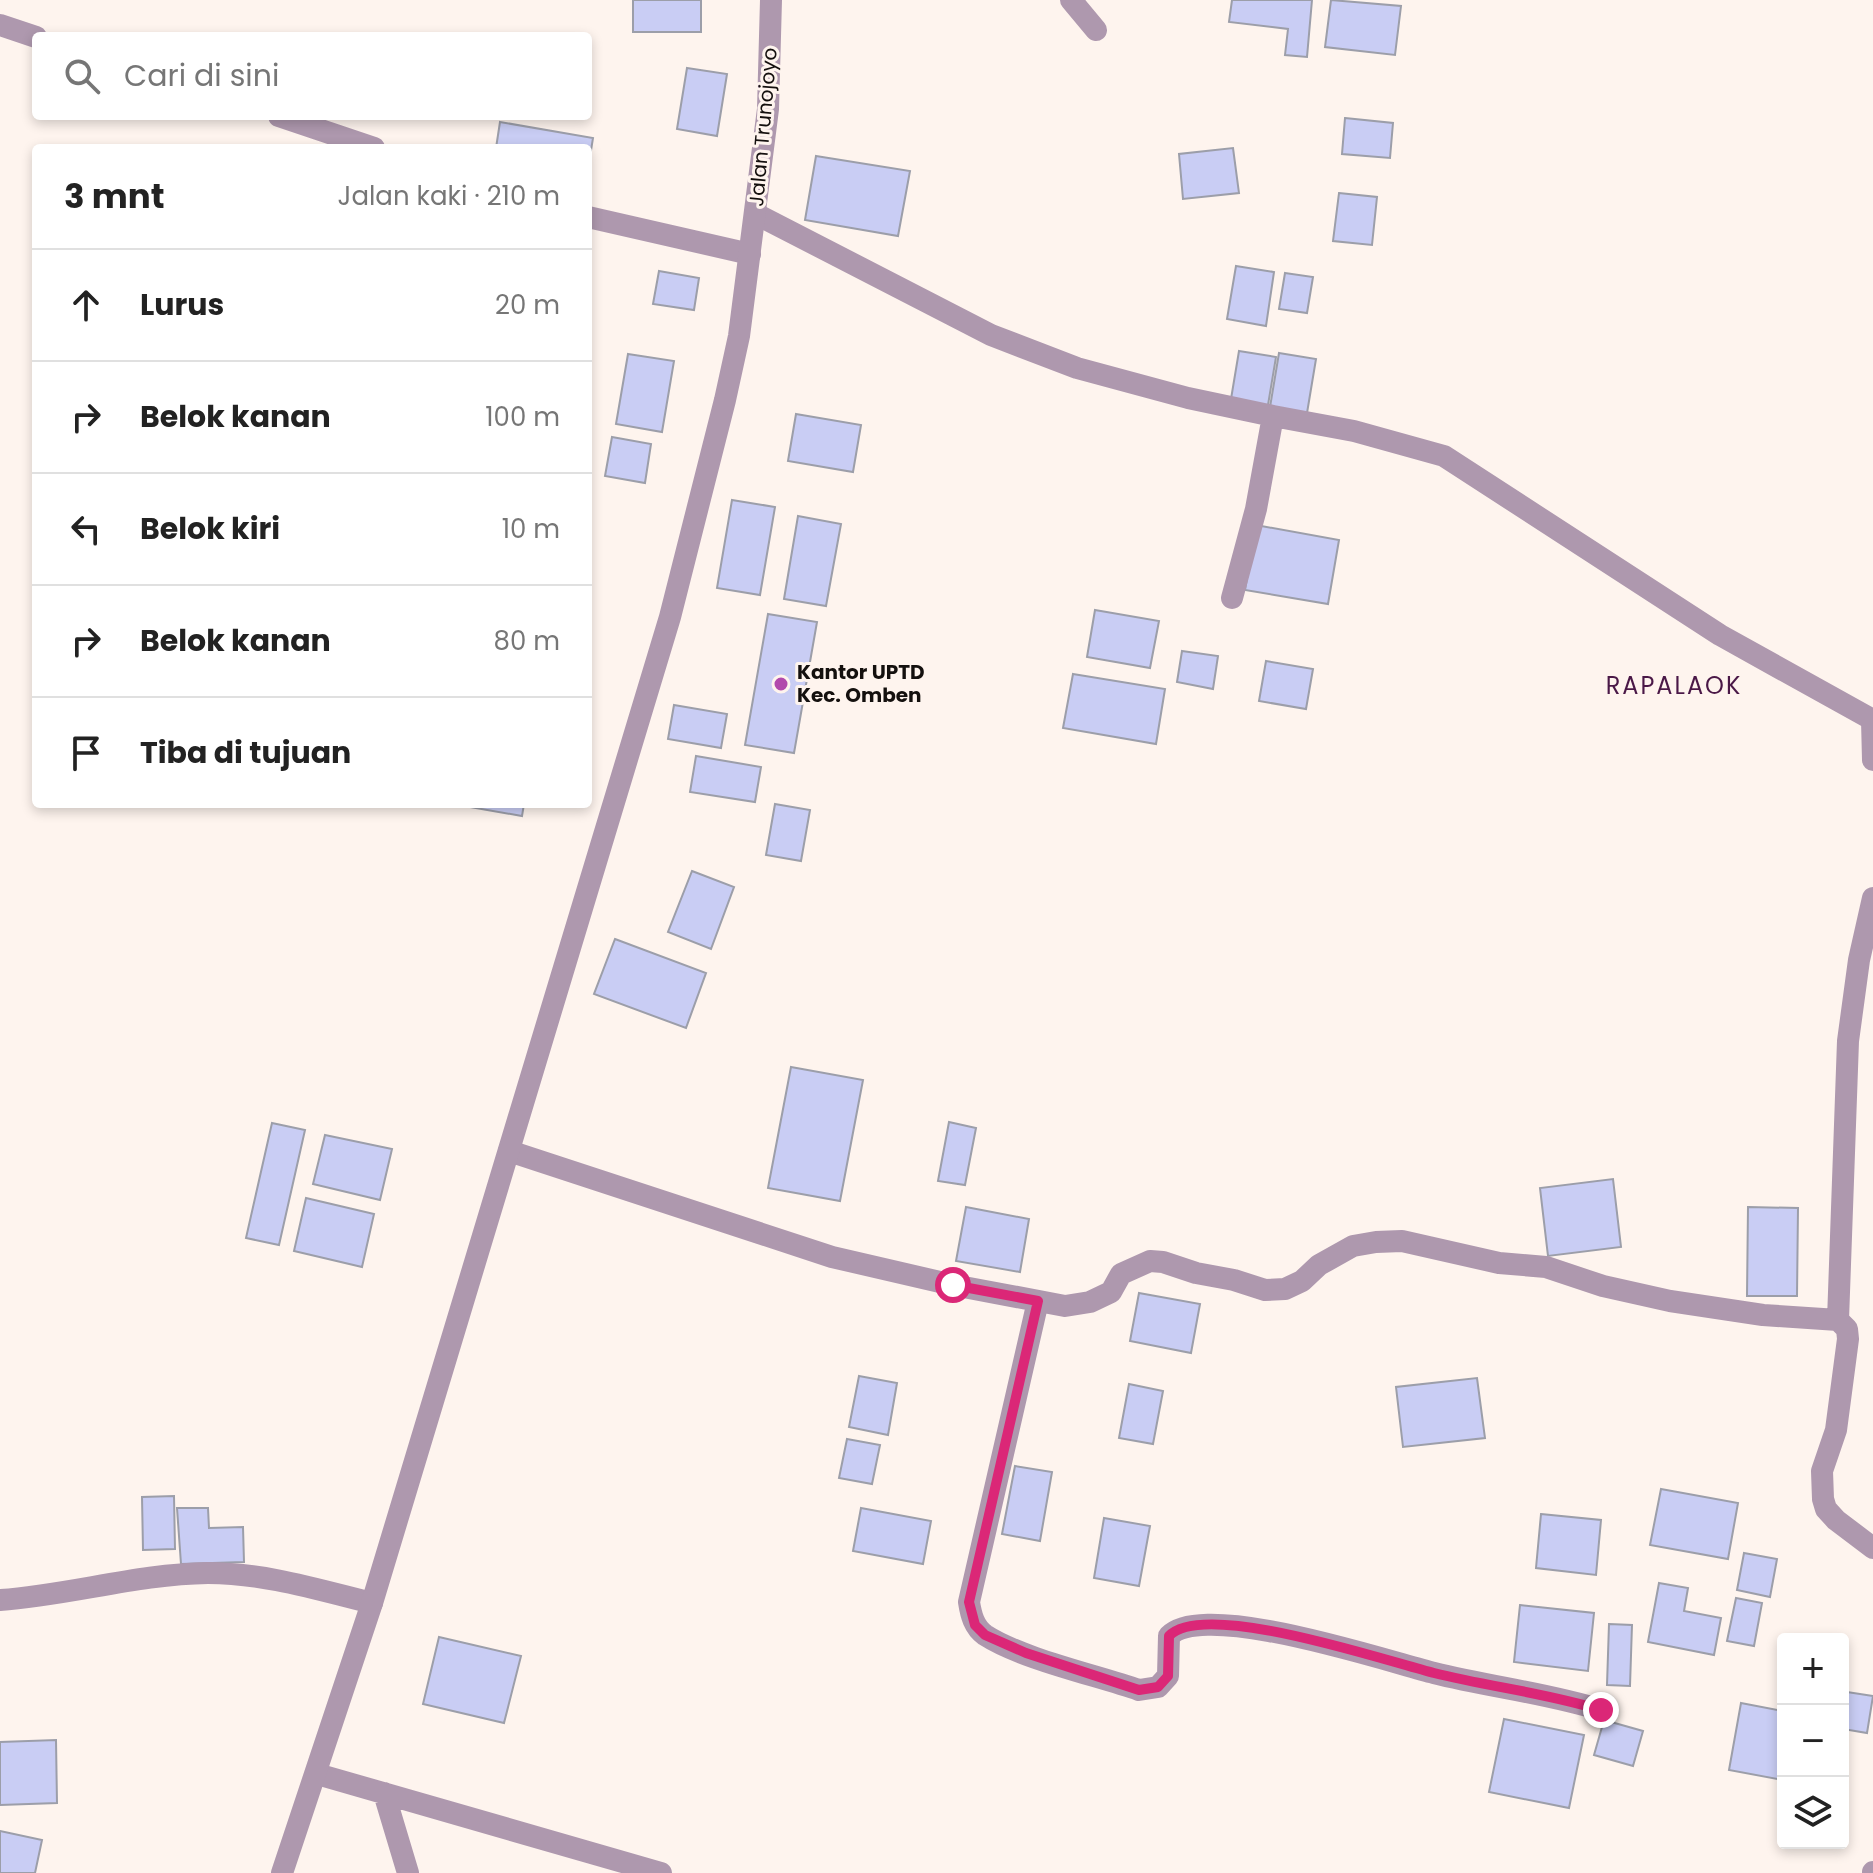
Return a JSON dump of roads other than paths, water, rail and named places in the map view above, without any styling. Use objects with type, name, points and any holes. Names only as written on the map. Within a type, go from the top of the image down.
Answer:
[{"type":"street","name":"Jalan Trunojoyo","points":[[282,1873],[372,1603],[670,617],[739,336],[768,109],[771,0]]},
{"type":"street","points":[[1071,0],[1096,30]]},
{"type":"street","points":[[0,25],[32,36]]},
{"type":"street","points":[[291,120],[362,144]]},
{"type":"street","points":[[756,214],[991,335],[1077,368],[1188,398],[1354,431],[1444,456],[1720,635],[1873,720],[1873,760]]},
{"type":"street","points":[[592,218],[750,254]]},
{"type":"street","points":[[1232,598],[1256,509],[1273,416]]},
{"type":"street","points":[[1838,1320],[1848,1041],[1859,960],[1873,898]]},
{"type":"street","points":[[509,1151],[832,1257],[1065,1306],[1090,1302],[1111,1292],[1121,1274],[1150,1261],[1265,1290],[1285,1289],[1353,1246],[1402,1241],[1499,1263],[1546,1267],[1603,1286],[1670,1301],[1763,1315],[1838,1320],[1847,1329],[1848,1339],[1836,1430],[1822,1471],[1823,1499],[1826,1509],[1836,1520],[1873,1548]]},
{"type":"street","points":[[1038,1301],[969,1602],[975,1625],[985,1635],[1026,1653],[1139,1690],[1158,1687],[1168,1676],[1169,1636],[1176,1629],[1188,1625],[1226,1625],[1328,1642],[1433,1673],[1601,1710]]},
{"type":"street","points":[[0,1600],[142,1579],[210,1573],[280,1580],[372,1603]]},
{"type":"street","points":[[317,1774],[661,1873]]},
{"type":"street","points":[[384,1793],[408,1873]]},
{"type":"place","name":"Kantor UPTD Kec. Omben","points":[[781,684]]},
{"type":"district","name":"RAPALAOK","points":[[1674,685]]}]
